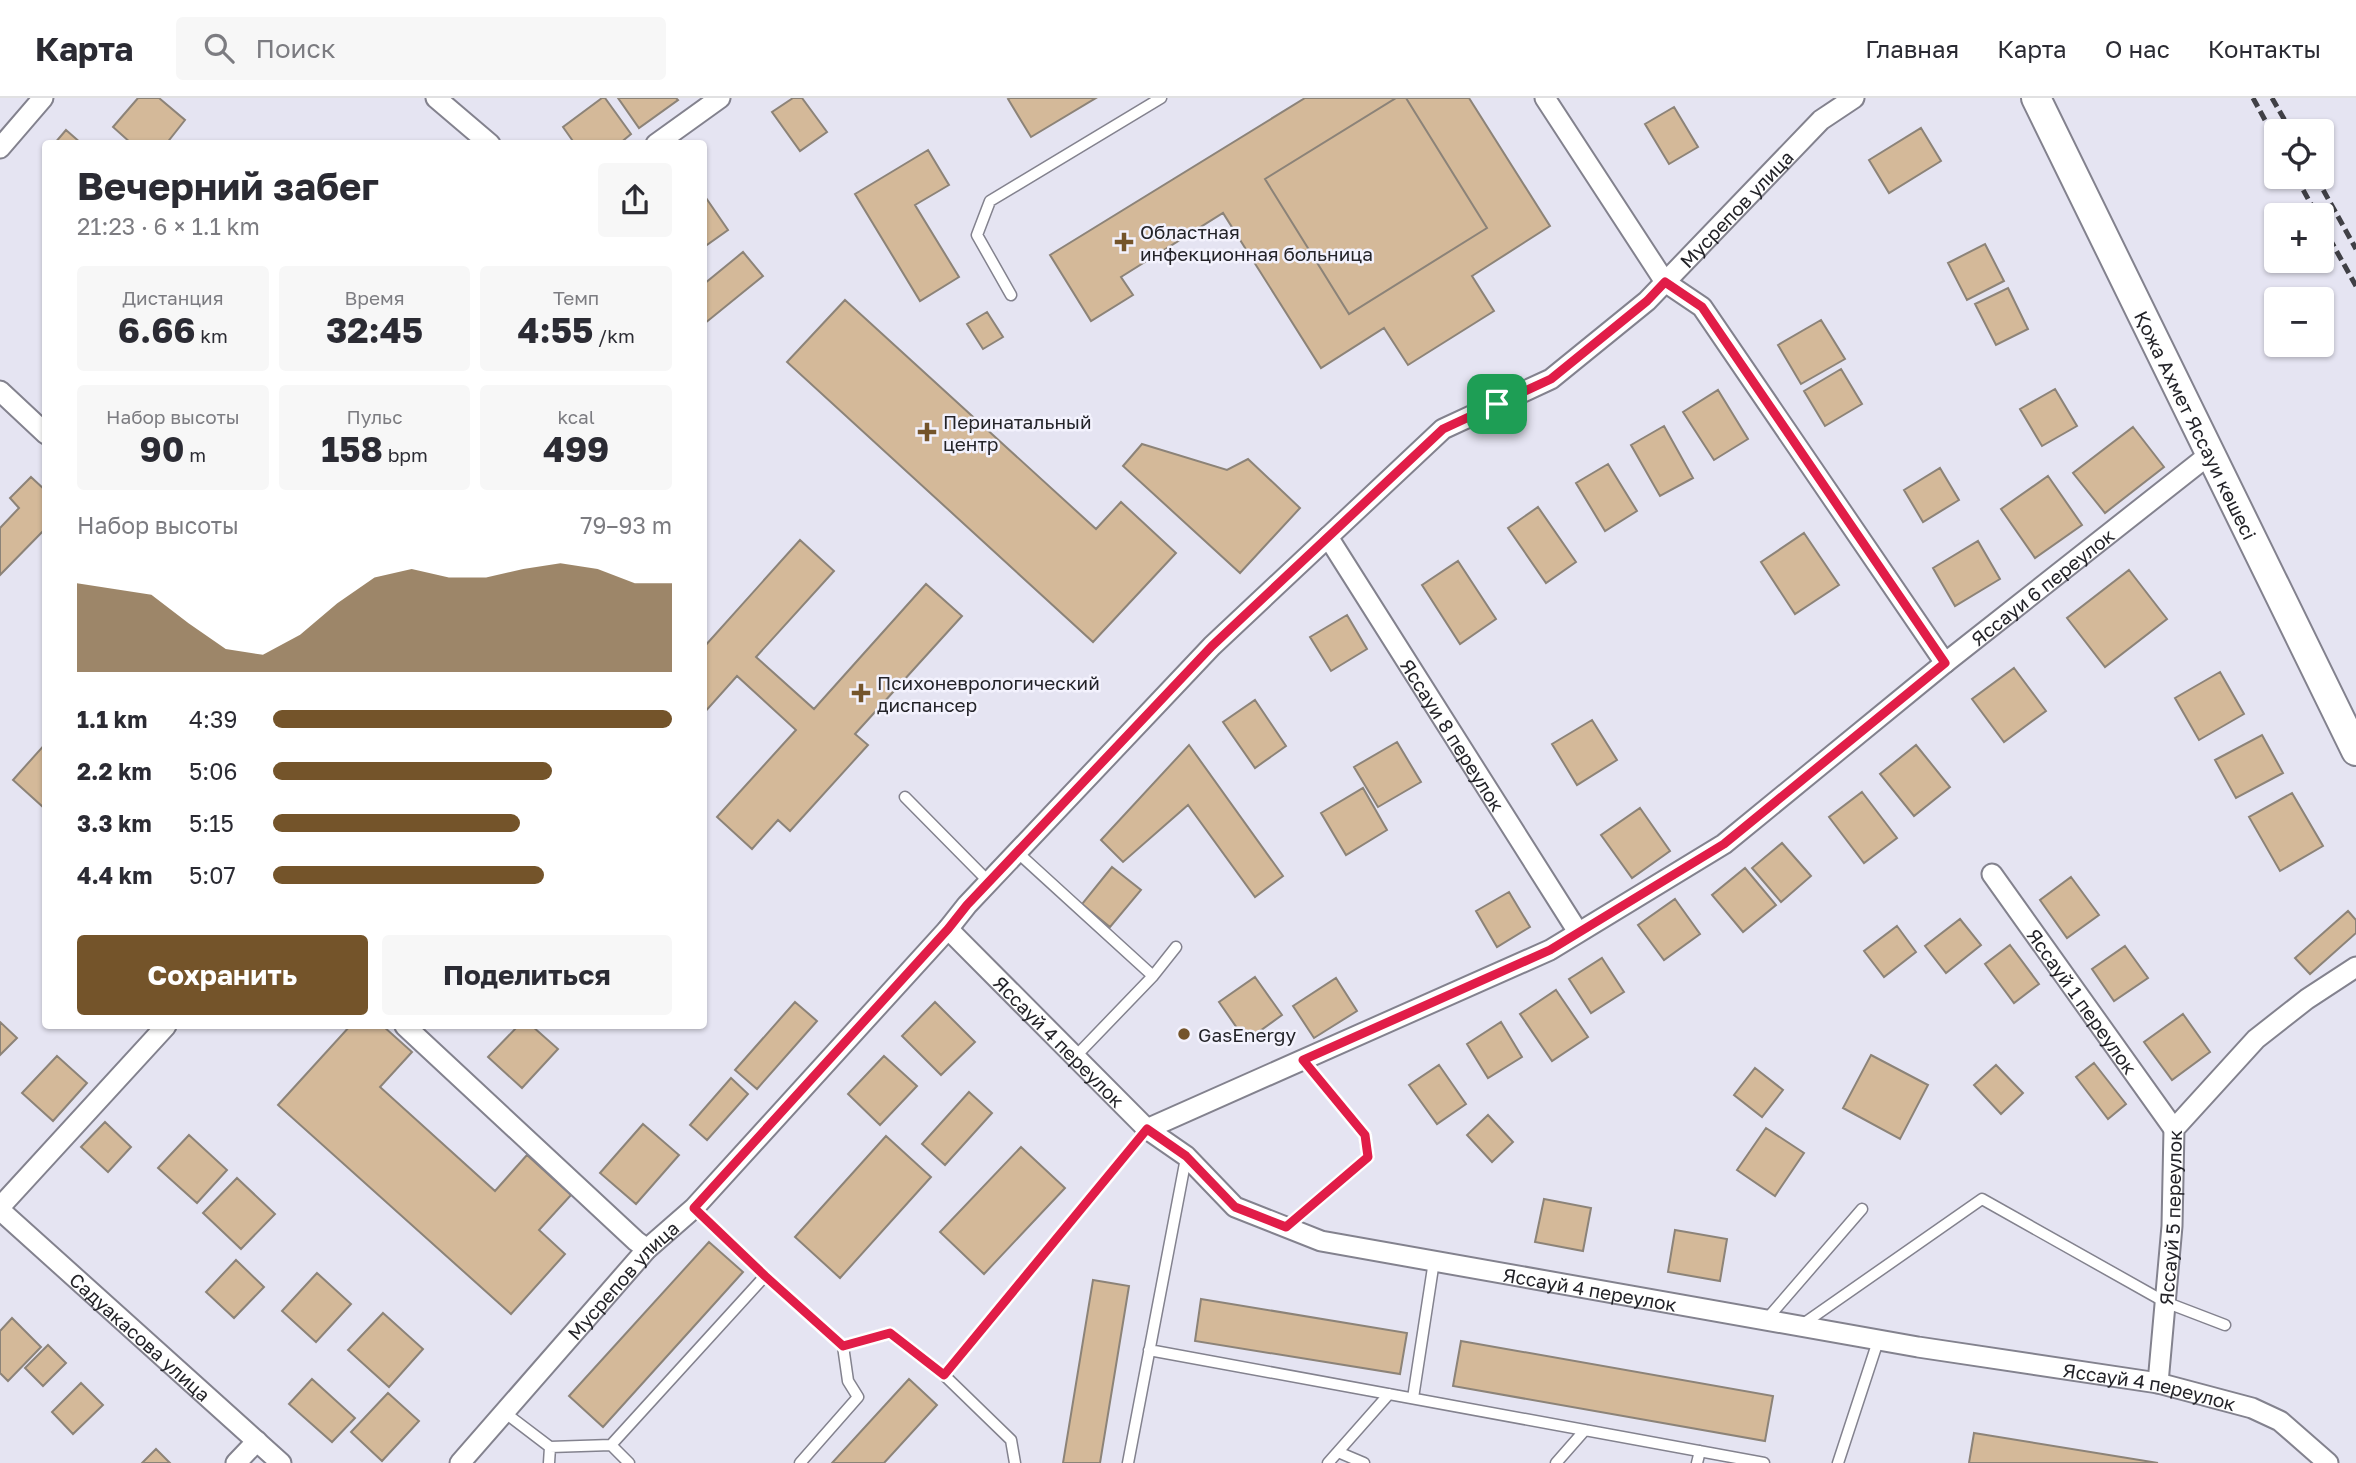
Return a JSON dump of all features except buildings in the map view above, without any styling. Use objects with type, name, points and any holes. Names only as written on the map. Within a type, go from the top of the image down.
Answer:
[{"type":"street","points":[[0,148],[43,98]]},
{"type":"street","points":[[436,98],[485,140]]},
{"type":"street","points":[[662,140],[720,98]]},
{"type":"street","points":[[1545,98],[1665,282],[1702,307],[1945,663]]},
{"type":"street","name":"Мусрепов улица","points":[[460,1463],[647,1249],[694,1208],[989,882],[1212,646],[1443,429],[1551,379],[1647,301],[1821,120],[1854,98]]},
{"type":"street","name":"Қожа Ахмет Яссауи көшесі","points":[[2036,98],[2356,751]]},
{"type":"street","points":[[0,391],[42,430]]},
{"type":"street","name":"Яссауи 6 переулок","points":[[1147,1129],[1550,950],[1724,844],[1945,663],[2210,454]]},
{"type":"street","name":"Яссауи 8 переулок","points":[[1328,537],[1578,932]]},
{"type":"street","name":"Яссауй 1 переулок","points":[[1992,874],[2174,1129]]},
{"type":"street","name":"Яссауй 4 переулок","points":[[948,929],[1147,1129],[1186,1156],[1235,1207],[1321,1241],[1766,1321],[2158,1383],[2252,1408],[2280,1421],[2328,1463]]},
{"type":"street","name":"Яссауй 5 переулок","points":[[2158,1383],[2172,1226],[2174,1129],[2256,1039],[2306,999],[2356,967]]},
{"type":"street","points":[[0,1209],[163,1029]]},
{"type":"street","points":[[408,1029],[647,1249]]},
{"type":"street","name":"Садуакасова улица","points":[[0,1209],[281,1463]]},
{"type":"street","points":[[236,1463],[257,1441]]},
{"type":"lane","points":[[1011,295],[977,235],[990,201],[1161,98]]},
{"type":"lane","points":[[905,797],[989,882]]},
{"type":"lane","points":[[1017,852],[1153,976]]},
{"type":"lane","points":[[1075,1057],[1153,976],[1176,947]]},
{"type":"lane","points":[[1286,1227],[1368,1157],[1365,1135],[1303,1060]]},
{"type":"lane","points":[[944,1375],[1147,1129]]},
{"type":"lane","points":[[1128,1463],[1186,1156]]},
{"type":"lane","points":[[1799,1326],[1982,1199],[2165,1302],[2225,1325]]},
{"type":"lane","points":[[694,1208],[843,1346],[848,1381],[858,1397],[800,1463]]},
{"type":"lane","points":[[1766,1321],[1862,1209]]},
{"type":"lane","points":[[1413,1398],[1434,1261]]},
{"type":"lane","points":[[504,1412],[550,1447],[611,1445],[765,1276]]},
{"type":"lane","points":[[843,1346],[890,1333],[944,1375],[1011,1440],[1015,1463]]},
{"type":"lane","points":[[1838,1463],[1878,1340]]},
{"type":"lane","points":[[1149,1350],[1763,1463]]},
{"type":"lane","points":[[1328,1463],[1389,1394]]},
{"type":"lane","points":[[1556,1463],[1585,1430]]},
{"type":"lane","points":[[611,1445],[629,1463]]},
{"type":"lane","points":[[549,1463],[550,1447]]},
{"type":"lane","points":[[1698,1463],[1700,1451]]},
{"type":"lane","points":[[1338,1452],[1363,1463]]},
{"type":"railway","points":[[2253,98],[2264,119]]},
{"type":"railway","points":[[2272,98],[2284,119]]},
{"type":"railway","points":[[2303,189],[2310,203]]},
{"type":"railway","points":[[2323,189],[2356,249]]},
{"type":"railway","points":[[2334,247],[2356,286]]},
{"type":"place","name":"Областная инфекционная больница","points":[[1124,242]]},
{"type":"place","name":"Перинатальный центр","points":[[927,432]]},
{"type":"place","name":"Психоневрологический диспансер","points":[[861,693]]},
{"type":"place","name":"GasEnergy","points":[[1184,1034]]},
{"type":"route","points":[[1665,282],[1702,307],[1945,663],[1724,844],[1550,950],[1303,1060],[1365,1135],[1368,1157],[1286,1227],[1235,1207],[1186,1156],[1147,1129],[944,1375],[890,1333],[843,1346],[694,1208],[967,905],[1212,646],[1443,429],[1497,404],[1551,379],[1647,301],[1665,282]]}]
